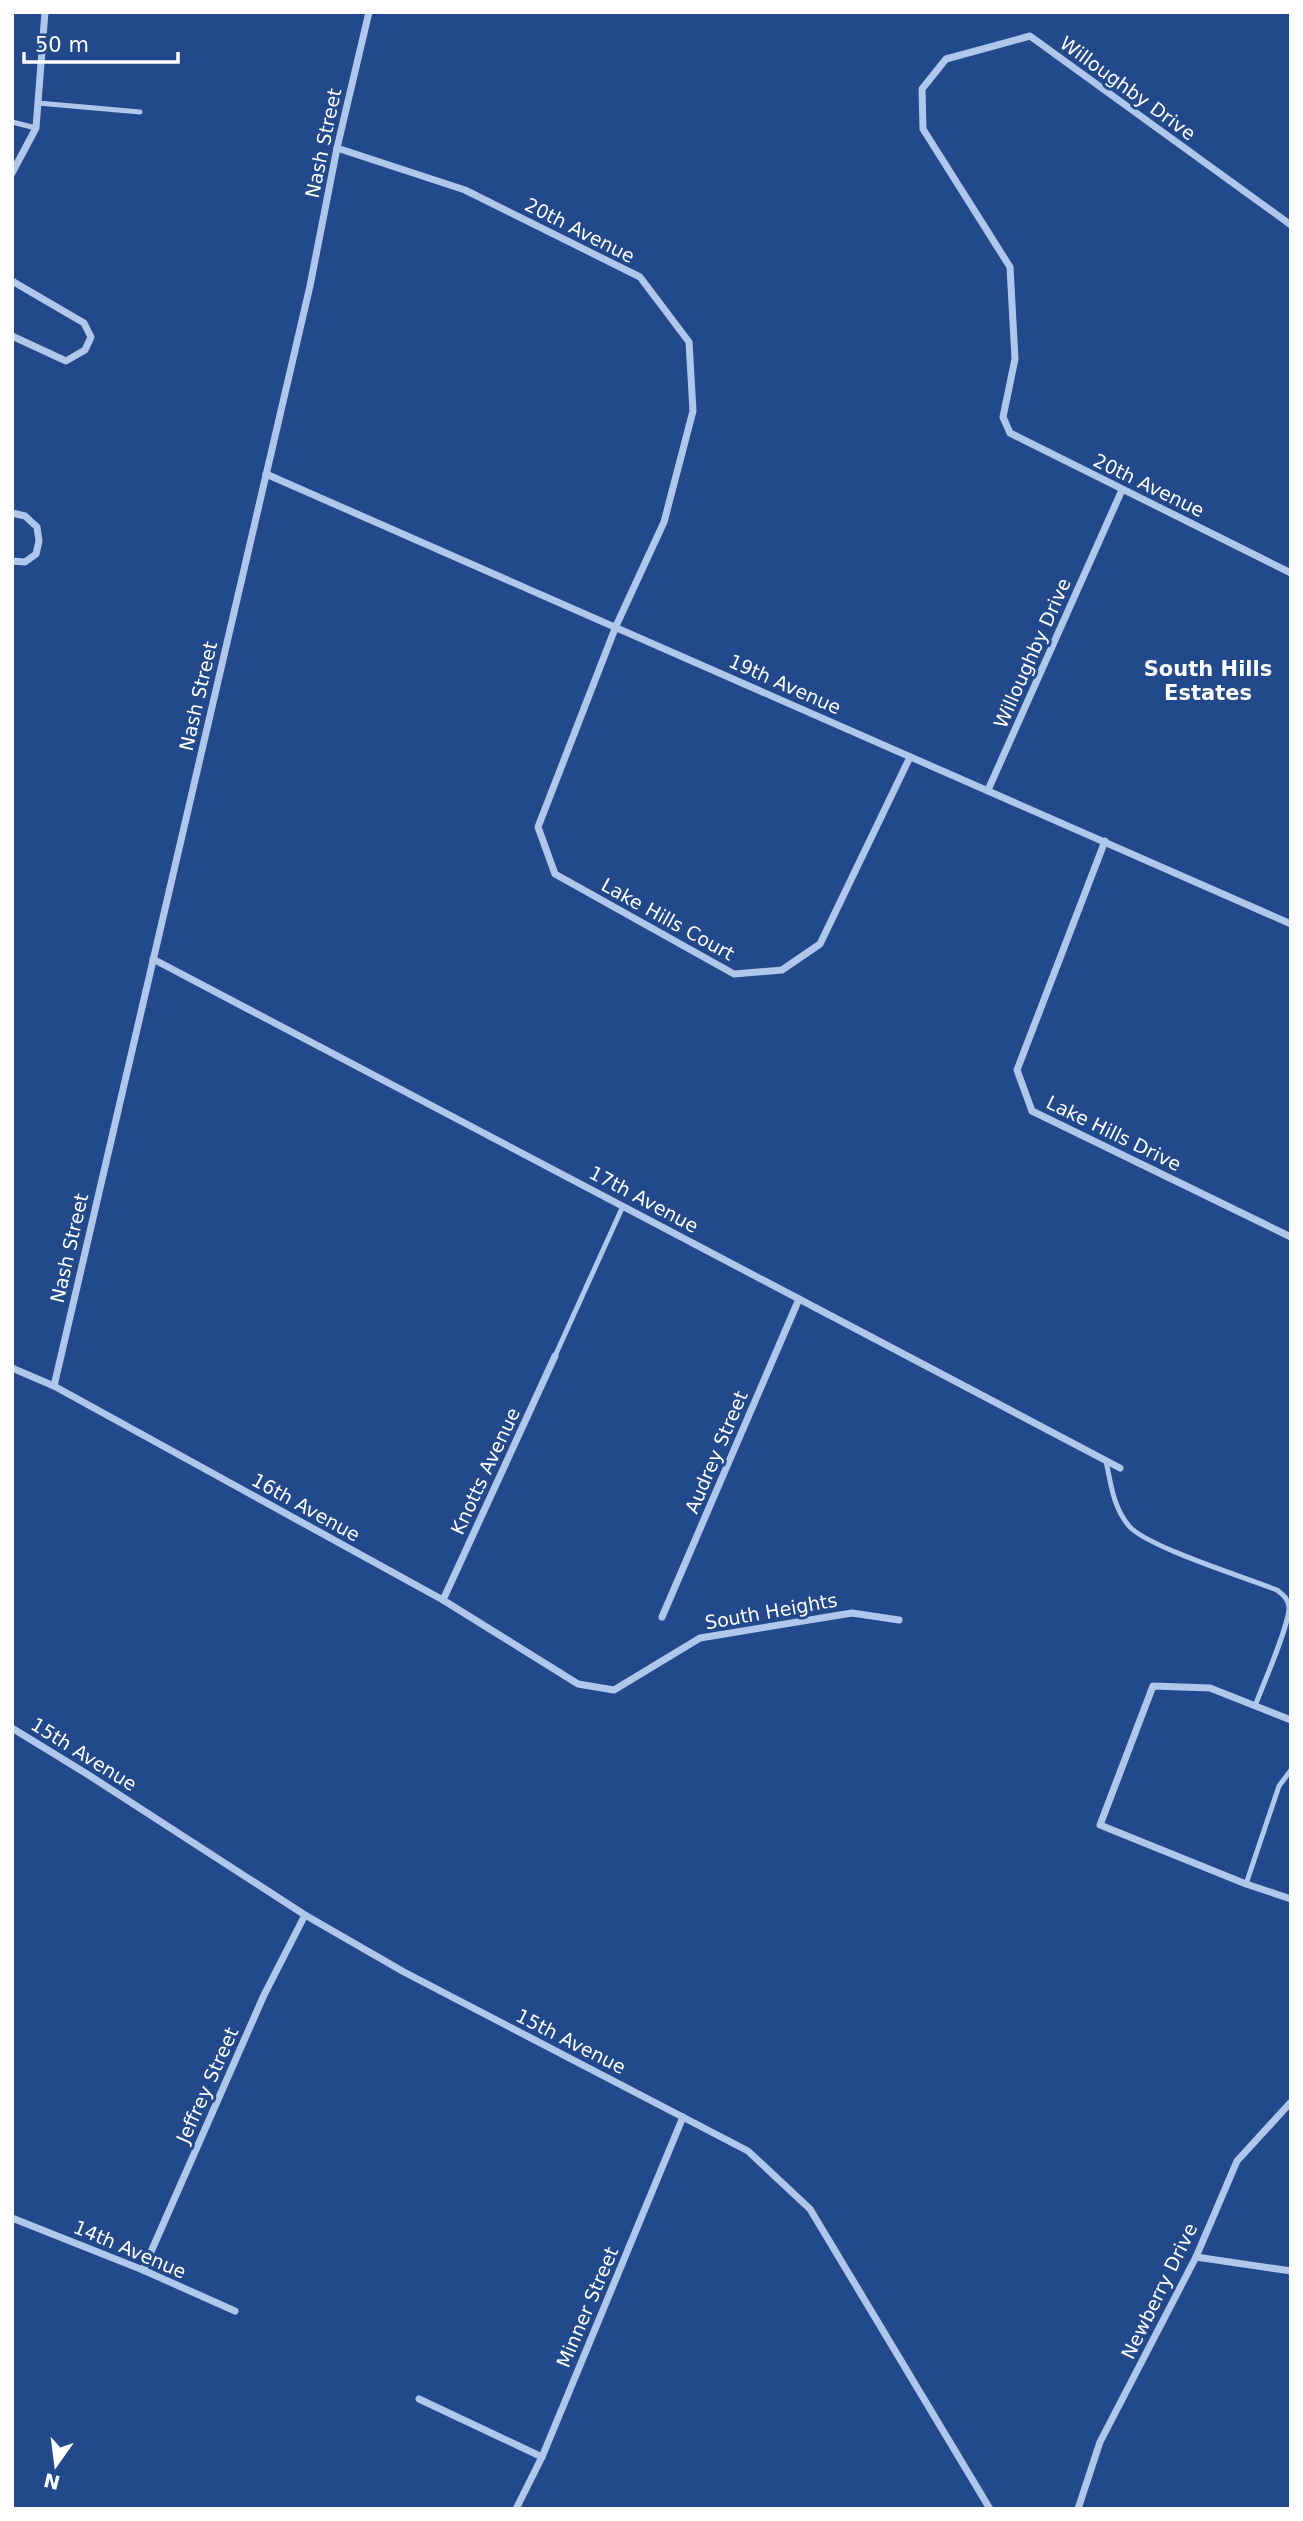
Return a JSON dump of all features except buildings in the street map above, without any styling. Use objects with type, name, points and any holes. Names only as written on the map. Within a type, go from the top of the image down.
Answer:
[{"type":"street","points":[[12,173],[36,128],[46,12]]},
{"type":"street","name":"Nash Street","points":[[54,1386],[310,286],[337,148],[369,12]]},
{"type":"street","name":"Willoughby Drive","points":[[1003,416],[1015,359],[1010,267],[923,129],[922,89],[946,59],[1030,36],[1291,225]]},
{"type":"street","name":"20th Avenue","points":[[337,148],[466,190],[639,277],[689,342],[694,411],[664,522],[616,626]]},
{"type":"street","points":[[12,281],[84,323],[91,337],[85,350],[66,361],[12,336]]},
{"type":"street","name":"20th Avenue","points":[[1003,416],[1010,433],[1291,573]]},
{"type":"street","name":"19th Avenue","points":[[266,474],[1291,924]]},
{"type":"street","name":"Willoughby Drive","points":[[988,790],[1122,490]]},
{"type":"street","points":[[12,513],[25,516],[37,527],[39,541],[36,554],[25,562],[12,561]]},
{"type":"street","name":"Lake Hills Court","points":[[616,626],[538,827],[555,874],[734,974],[782,970],[820,944],[910,757]]},
{"type":"street","name":"Lake Hills Drive","points":[[1105,841],[1017,1070],[1032,1111],[1291,1237]]},
{"type":"street","name":"17th Avenue","points":[[153,959],[1119,1468]]},
{"type":"street","name":"Audrey Street","points":[[662,1616],[799,1299]]},
{"type":"street","name":"Knotts Avenue","points":[[443,1600],[555,1356]]},
{"type":"street","name":"16th Avenue","points":[[12,1367],[54,1386],[443,1600],[579,1684]]},
{"type":"street","name":"South Heights","points":[[579,1684],[614,1690],[700,1638],[852,1613],[899,1620]]},
{"type":"street","points":[[1291,1720],[1210,1688],[1153,1686],[1100,1825],[1291,1899]]},
{"type":"street","name":"15th Avenue","points":[[12,1728],[99,1781],[304,1915],[404,1972],[748,2151],[810,2209],[990,2509]]},
{"type":"street","name":"Jeffrey Street","points":[[143,2270],[264,1995],[304,1915]]},
{"type":"street","name":"Newberry Drive","points":[[1078,2509],[1100,2442],[1196,2257],[1237,2161],[1291,2102]]},
{"type":"street","name":"Minner Street","points":[[516,2509],[542,2457],[683,2117]]},
{"type":"street","name":"14th Avenue","points":[[12,2218],[143,2270],[235,2311]]},
{"type":"street","points":[[1196,2257],[1291,2271]]},
{"type":"street","points":[[419,2399],[542,2457]]},
{"type":"lane","points":[[38,103],[140,112]]},
{"type":"lane","points":[[12,122],[36,128]]},
{"type":"lane","points":[[555,1356],[623,1206]]},
{"type":"lane","points":[[1106,1461],[1114,1501],[1130,1527],[1140,1535],[1169,1549],[1277,1590],[1287,1598],[1289,1609],[1286,1625],[1255,1706]]},
{"type":"lane","points":[[1247,1884],[1279,1786],[1291,1770]]},
{"type":"district","name":"South Hills Estates","points":[[1208,681]]}]
